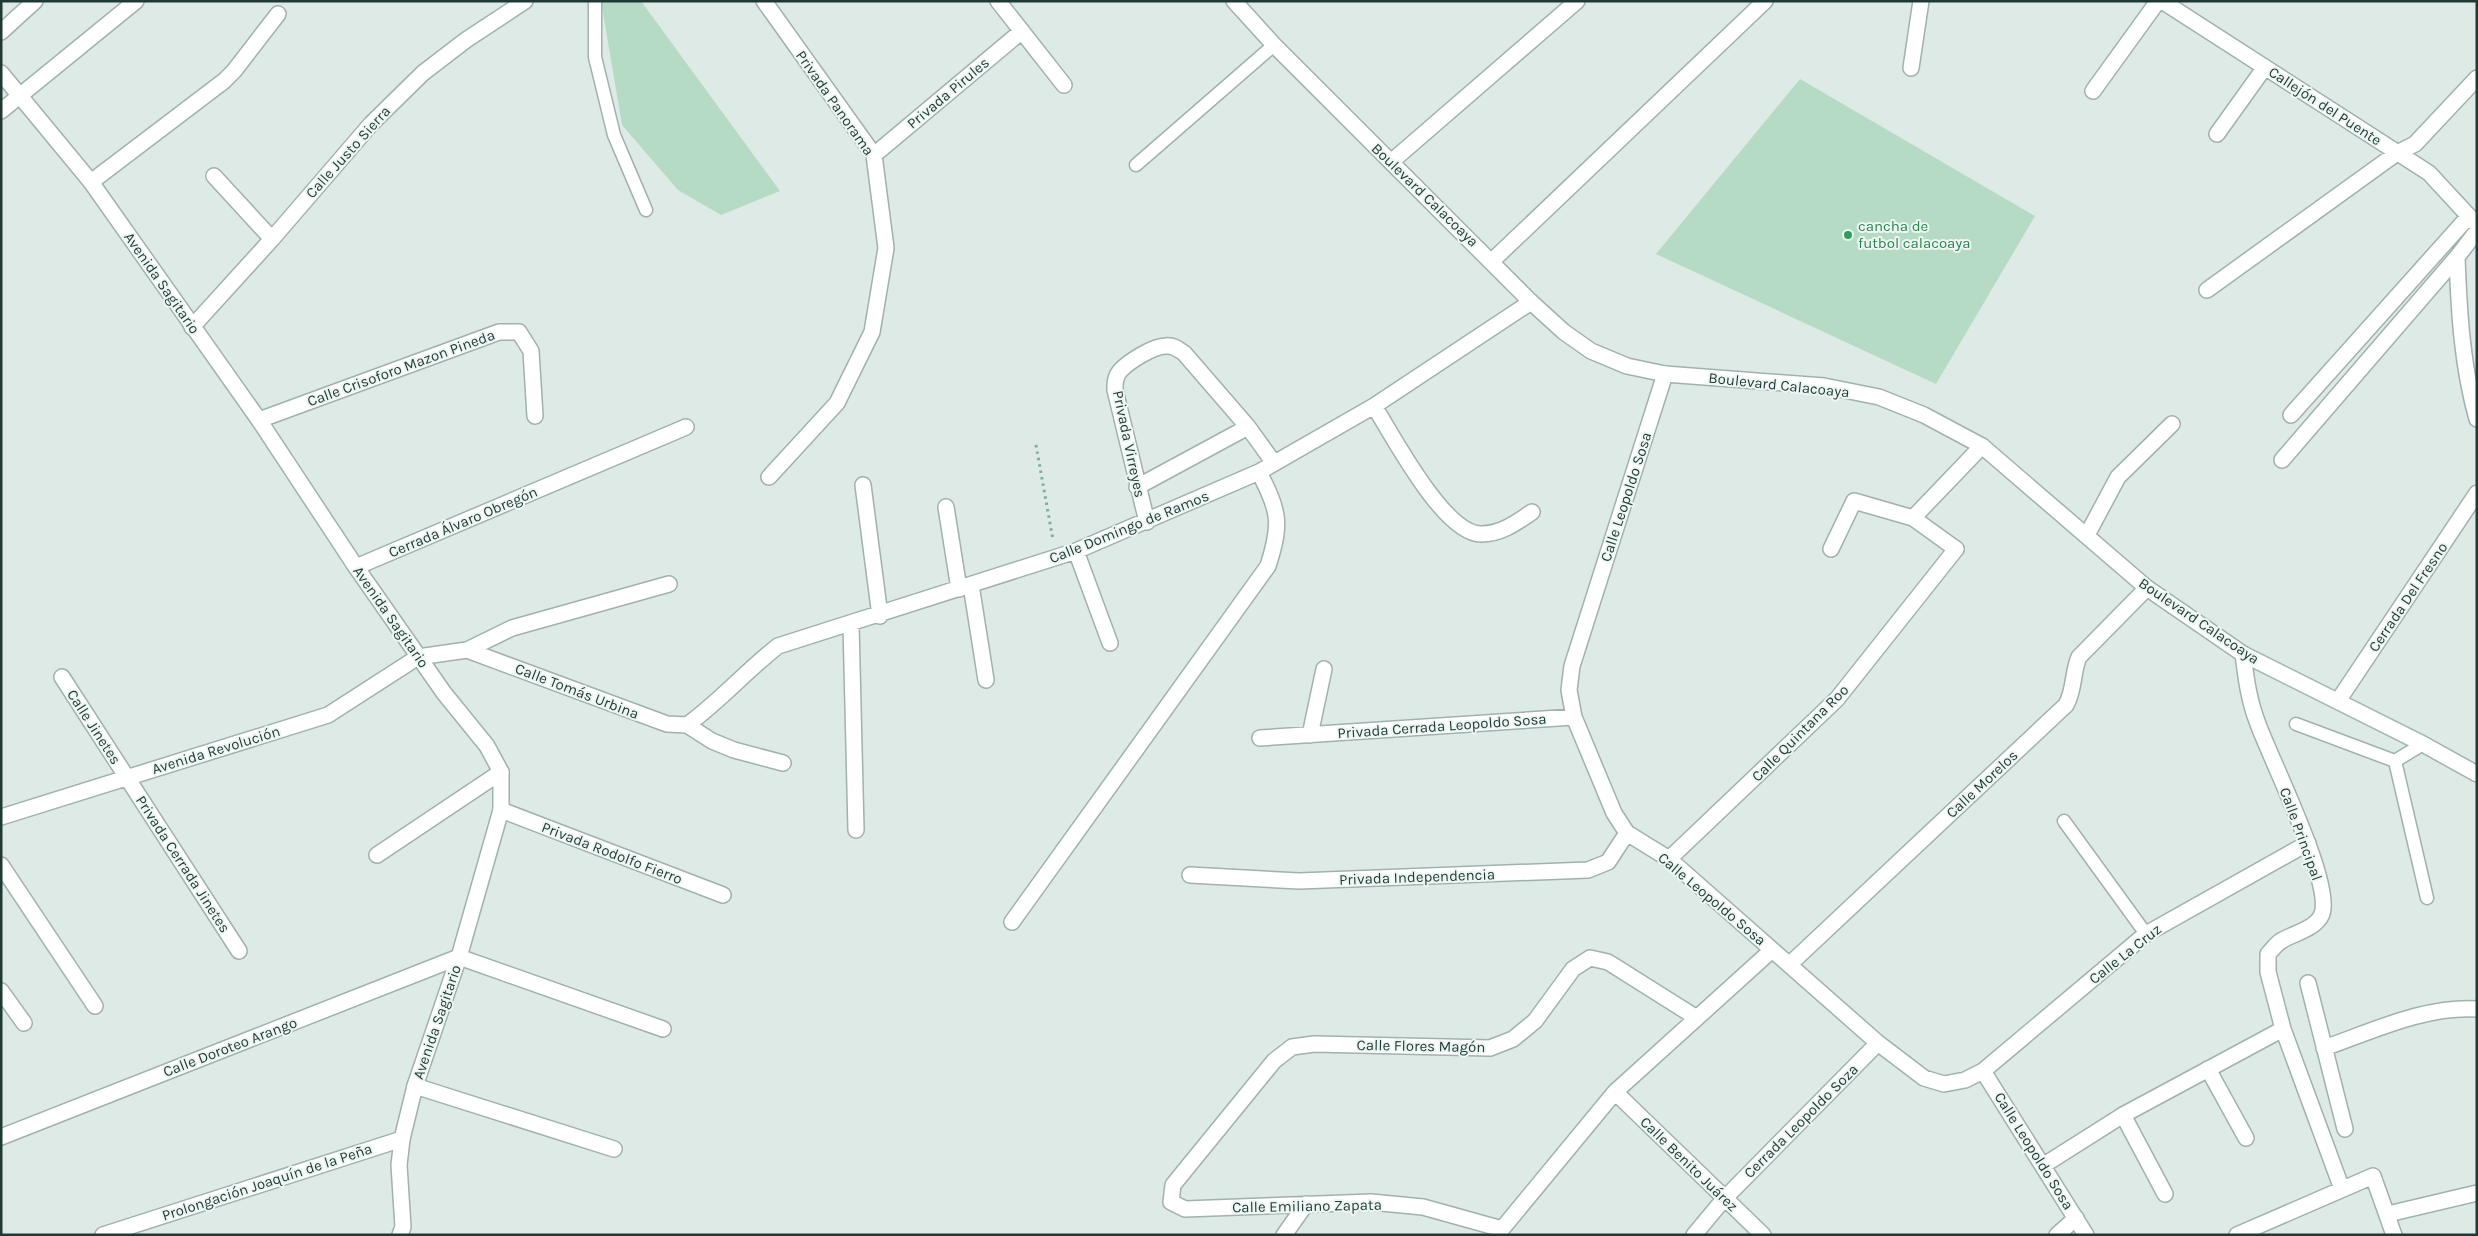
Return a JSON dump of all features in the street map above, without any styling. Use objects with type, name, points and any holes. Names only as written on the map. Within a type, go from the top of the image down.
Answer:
[{"type":"street","points":[[1,32],[34,1]]},
{"type":"street","points":[[1,111],[136,1]]},
{"type":"street","name":"Calle Justo Sierra","points":[[192,327],[272,239],[371,124],[423,73],[466,40],[525,1]]},
{"type":"street","name":"Privada Panorama","points":[[764,1],[874,155],[886,248],[872,332],[837,403],[769,478]]},
{"type":"street","points":[[998,1],[1064,85]]},
{"type":"street","name":"Boulevard Calacoaya","points":[[1234,1],[1274,46],[1492,261],[1531,302],[1564,332],[1592,351],[1627,366],[1665,374],[1824,386],[1879,397],[1924,415],[1982,446],[2146,588],[2243,654],[2423,744],[2477,774]]},
{"type":"street","points":[[1391,162],[1577,1]]},
{"type":"street","points":[[1492,261],[1765,1]]},
{"type":"street","points":[[1911,68],[1922,1]]},
{"type":"street","points":[[2093,91],[2158,1]]},
{"type":"street","name":"Callejón del Puente","points":[[2162,1],[2428,173],[2473,220]]},
{"type":"street","points":[[91,182],[224,81],[234,71],[278,14]]},
{"type":"street","name":"Privada Pirules","points":[[874,155],[1022,31]]},
{"type":"street","points":[[2217,134],[2265,68]]},
{"type":"street","name":"Avenida Sagitario","points":[[1,73],[91,182],[258,420],[356,567],[444,693],[488,746],[500,772],[501,810],[459,957],[416,1086],[402,1139],[399,1165],[403,1232]]},
{"type":"street","points":[[2207,290],[2397,153],[2415,144],[2477,78]]},
{"type":"street","points":[[214,176],[272,239]]},
{"type":"street","points":[[2291,414],[2473,220]]},
{"type":"street","points":[[2282,460],[2457,257],[2477,231]]},
{"type":"street","points":[[2457,257],[2460,331],[2471,398],[2477,419]]},
{"type":"street","name":"Calle Domingo de Ramos","points":[[687,725],[706,712],[759,661],[778,646],[880,616],[1076,551],[1147,522],[1259,472],[1374,406],[1531,302]]},
{"type":"street","name":"Calle Crisoforo Mazon Pineda","points":[[258,420],[499,332],[519,332],[530,351],[535,416]]},
{"type":"street","name":"Privada Virreyes","points":[[1147,522],[1137,487],[1115,390],[1115,381],[1119,372],[1126,366],[1155,349],[1165,346],[1175,347],[1184,353],[1248,427],[1274,463]]},
{"type":"street","name":"Calle Leopoldo Sosa","points":[[1665,374],[1572,666],[1569,690],[1574,717],[1614,814],[1627,833],[1669,859],[1878,1043],[1924,1078],[1944,1084],[1965,1080],[1983,1071],[2044,1164],[2086,1235]]},
{"type":"street","points":[[1374,406],[1434,500],[1454,524],[1480,534],[1507,529],[1532,512]]},
{"type":"street","points":[[2087,535],[2118,477],[2172,424]]},
{"type":"street","points":[[1137,487],[1248,427]]},
{"type":"street","name":"Cerrada Álvaro Obregón","points":[[356,567],[686,428]]},
{"type":"street","points":[[1831,549],[1854,501],[1914,518],[1982,446]]},
{"type":"street","points":[[1012,922],[1268,566],[1277,537],[1275,505],[1259,472]]},
{"type":"street","points":[[863,486],[880,616]]},
{"type":"street","name":"Cerrada Del Fresno","points":[[2338,701],[2477,493]]},
{"type":"street","points":[[946,507],[986,680]]},
{"type":"street","name":"Calle Quintana Roo","points":[[1669,859],[1837,699],[1956,549],[1914,518]]},
{"type":"street","points":[[1076,551],[1110,643]]},
{"type":"street","points":[[418,656],[467,650],[512,628],[669,584]]},
{"type":"street","name":"Calle Morelos","points":[[1790,964],[2066,705],[2073,692],[2073,671],[2079,656],[2146,588]]},
{"type":"street","points":[[851,624],[856,830]]},
{"type":"street","name":"Calle Tomás Urbina","points":[[467,650],[667,724],[687,725]]},
{"type":"street","name":"Calle Principal","points":[[2243,654],[2248,697],[2308,843],[2324,898],[2322,915],[2309,927],[2280,941],[2268,954],[2268,972],[2283,1029],[2342,1190]]},
{"type":"street","name":"Avenida Revolución","points":[[1,816],[328,715],[418,656]]},
{"type":"street","points":[[1310,735],[1324,669]]},
{"type":"street","name":"Calle Jinetes","points":[[62,677],[127,777]]},
{"type":"street","name":"Privada Cerrada Leopoldo Sosa","points":[[1260,738],[1574,717]]},
{"type":"street","points":[[687,725],[712,741],[734,750],[783,763]]},
{"type":"street","points":[[376,855],[500,772]]},
{"type":"street","name":"Privada Cerrada Jinetes","points":[[127,777],[239,951]]},
{"type":"street","name":"Privada Rodolfo Fierro","points":[[501,810],[723,895]]},
{"type":"street","name":"Privada Independencia","points":[[1190,875],[1299,881],[1588,870],[1608,862],[1627,833]]},
{"type":"street","name":"Calle La Cruz","points":[[1983,1071],[2146,934],[2308,843]]},
{"type":"street","points":[[1,865],[95,1006]]},
{"type":"street","points":[[1500,1232],[1615,1092],[1772,950]]},
{"type":"street","points":[[459,957],[662,1029]]},
{"type":"street","name":"Calle Doroteo Arango","points":[[1,1137],[459,957]]},
{"type":"street","name":"Calle Flores Magón","points":[[1171,1202],[1173,1186],[1274,1061],[1292,1047],[1314,1044],[1490,1048],[1513,1039],[1535,1021],[1573,969],[1590,958],[1608,962],[1697,1018]]},
{"type":"street","points":[[2308,983],[2344,1129]]},
{"type":"street","points":[[1,991],[24,1023]]},
{"type":"street","points":[[2324,1048],[2428,1012],[2455,1008],[2477,1009]]},
{"type":"street","points":[[2044,1164],[2123,1115],[2283,1029]]},
{"type":"street","name":"Cerrada Leopoldo Soza","points":[[1694,1235],[1724,1199],[1878,1043]]},
{"type":"street","points":[[2208,1069],[2246,1138]]},
{"type":"street","points":[[416,1086],[614,1149]]},
{"type":"street","name":"Calle Benito Juárez","points":[[1615,1092],[1763,1235]]},
{"type":"street","points":[[2123,1115],[2165,1194]]},
{"type":"street","name":"Prolongación Joaquín de la Peña","points":[[103,1235],[402,1139]]},
{"type":"street","points":[[2237,1235],[2374,1176],[2394,1235]]},
{"type":"street","points":[[2388,1214],[2477,1193]]},
{"type":"street","name":"Calle Emiliano Zapata","points":[[1171,1202],[1185,1209],[1371,1202],[1422,1207],[1500,1232]]},
{"type":"street","points":[[1284,1235],[1306,1204]]},
{"type":"street","points":[[2057,1235],[2076,1218]]},
{"type":"lane","points":[[595,1],[595,58],[612,127],[646,210]]},
{"type":"lane","points":[[1136,165],[1274,46]]},
{"type":"lane","points":[[2296,724],[2395,761]]},
{"type":"lane","points":[[2395,761],[2423,744]]},
{"type":"lane","points":[[2395,761],[2427,898]]},
{"type":"lane","points":[[2064,821],[2146,934]]},
{"type":"path","points":[[1036,445],[1056,558]]},
{"type":"green space","points":[[601,1],[641,1],[780,191],[721,215],[678,190],[622,125]]},
{"type":"green space","name":"cancha de futbol calacoaya","points":[[1800,79],[2035,216],[1936,384],[1656,254]]},
{"type":"place","name":"cancha de futbol calacoaya","points":[[1848,235]]}]
